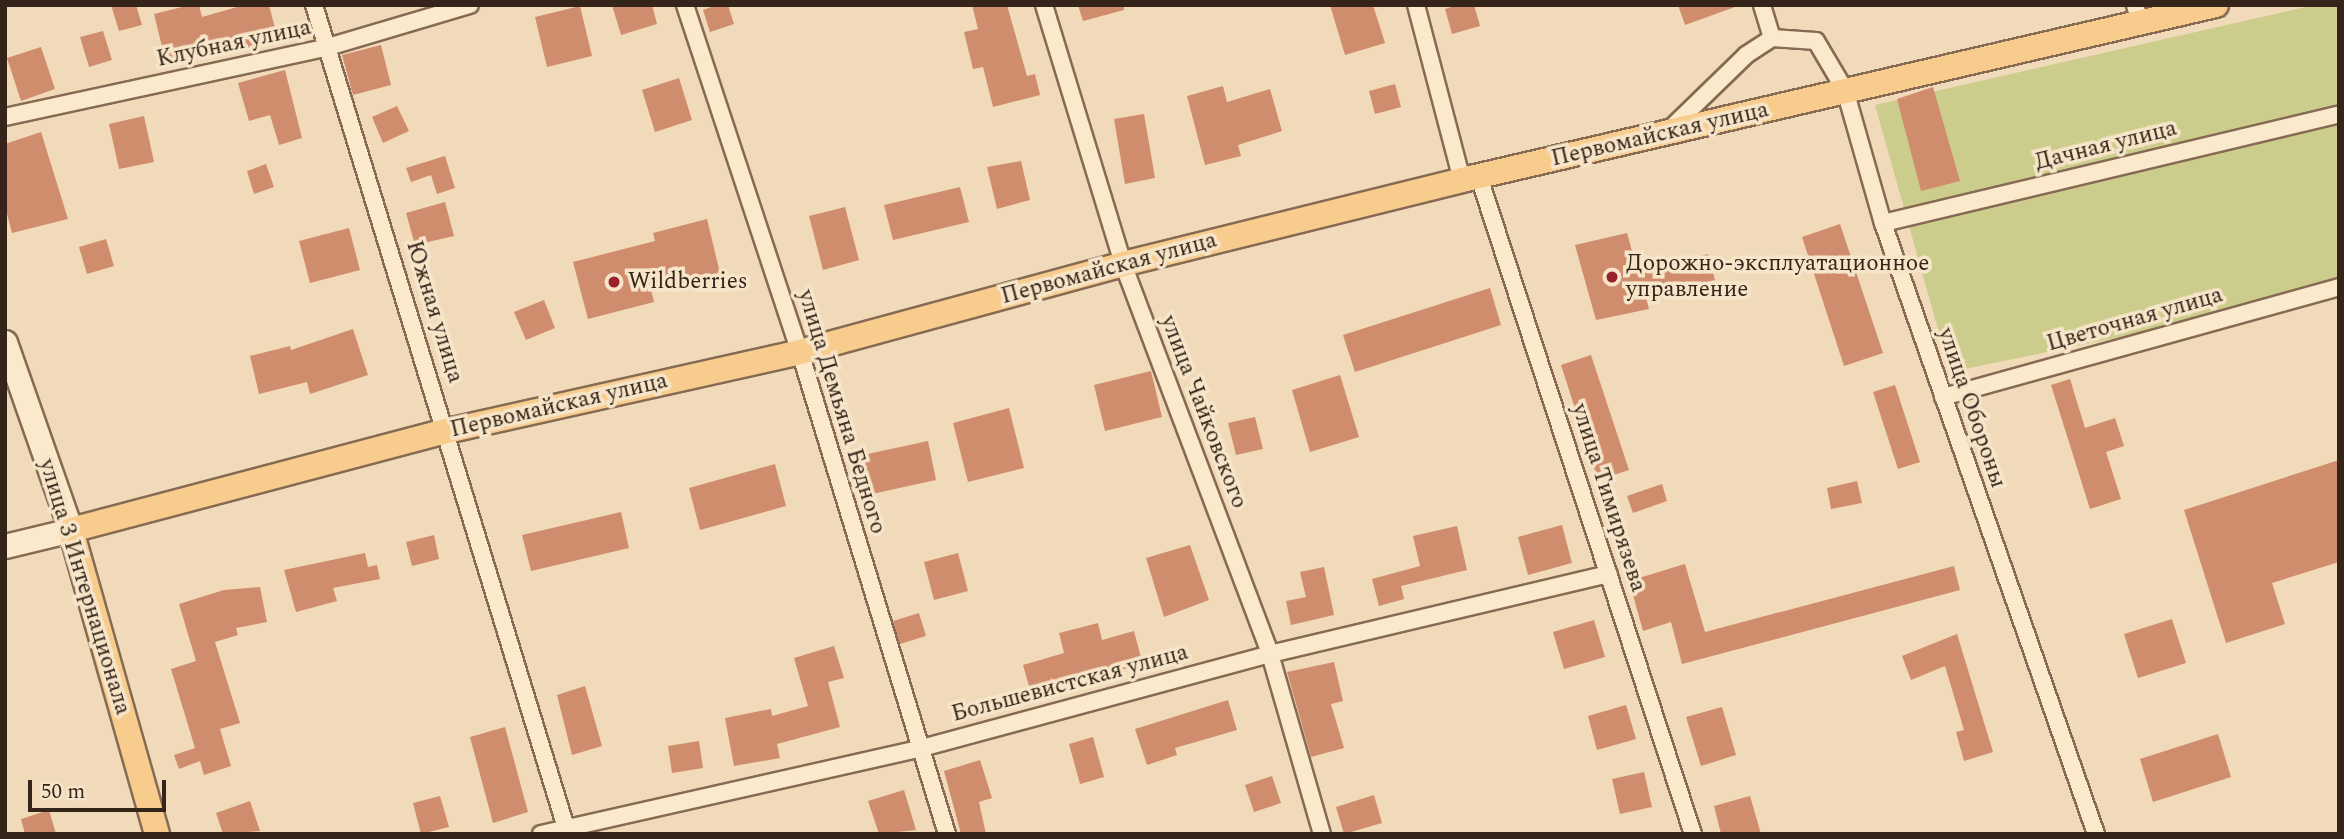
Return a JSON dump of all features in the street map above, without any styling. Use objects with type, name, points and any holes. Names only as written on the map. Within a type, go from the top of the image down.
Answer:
[{"type":"main road","name":"Первомайская улица","points":[[71,530],[447,431],[800,352],[1124,264],[1471,178],[1663,136],[2138,14],[2216,5]]},
{"type":"main road","name":"улица 3 Интернационала","points":[[71,530],[157,834]]},
{"type":"street","name":"Южная улица","points":[[314,5],[447,431],[567,830]]},
{"type":"street","name":"Клубная улица","points":[[5,117],[328,47],[470,5]]},
{"type":"street","name":"улица Демьяна Бедного","points":[[685,5],[800,352],[947,834]]},
{"type":"street","name":"улица Чайковского","points":[[1044,5],[1124,264],[1270,654],[1322,834]]},
{"type":"street","name":"улица Тимирязева","points":[[1416,5],[1471,178],[1609,574],[1693,834]]},
{"type":"street","points":[[1663,136],[1746,55],[1772,38],[1762,5]]},
{"type":"street","name":"улица Обороны","points":[[1772,38],[1816,41],[1845,90],[1883,223],[2096,834]]},
{"type":"street","name":"Дачная улица","points":[[1883,223],[2339,114]]},
{"type":"street","name":"Цветочная улица","points":[[1943,397],[2339,287]]},
{"type":"street","name":"улица 3 Интернационала","points":[[5,342],[71,530]]},
{"type":"street","name":"Первомайская улица","points":[[5,546],[71,530]]},
{"type":"street","name":"Большевистская улица","points":[[541,834],[922,748],[1270,654],[1609,574]]},
{"type":"green space","points":[[2314,5],[2339,5],[2339,292],[1950,372],[1875,105]]},
{"type":"building","points":[[111,5],[136,5],[142,25],[119,31]]},
{"type":"building","points":[[199,5],[202,17],[244,5],[269,5],[278,40],[223,55],[221,49],[166,63],[154,14]]},
{"type":"building","points":[[612,5],[652,5],[657,24],[621,35]]},
{"type":"building","points":[[717,5],[728,5],[734,24],[710,32],[703,10]]},
{"type":"building","points":[[972,5],[1007,5],[1027,76],[1035,74],[1040,95],[993,107],[983,67],[973,69],[964,32],[978,29]]},
{"type":"building","points":[[1078,5],[1124,5],[1124,10],[1083,21]]},
{"type":"building","points":[[1330,5],[1373,5],[1385,43],[1345,55]]},
{"type":"building","points":[[1458,5],[1474,5],[1480,26],[1452,34],[1445,9]]},
{"type":"building","points":[[1678,5],[1735,5],[1735,7],[1685,25]]},
{"type":"building","points":[[580,6],[592,56],[547,67],[535,17]]},
{"type":"building","points":[[103,31],[112,60],[89,67],[80,37]]},
{"type":"building","points":[[381,45],[391,85],[353,95],[342,55]]},
{"type":"building","points":[[41,47],[55,89],[21,101],[7,58]]},
{"type":"building","points":[[285,70],[302,138],[279,145],[270,115],[249,121],[238,83]]},
{"type":"building","points":[[679,78],[692,120],[655,132],[642,90]]},
{"type":"building","points":[[1395,84],[1401,107],[1375,114],[1369,91]]},
{"type":"building","points":[[1223,86],[1227,102],[1270,89],[1282,131],[1238,145],[1241,156],[1205,165],[1187,96]]},
{"type":"building","points":[[1933,87],[1960,181],[1921,191],[1897,99]]},
{"type":"building","points":[[397,106],[409,131],[383,143],[372,117]]},
{"type":"building","points":[[1144,114],[1155,178],[1125,184],[1114,119]]},
{"type":"building","points":[[144,116],[154,162],[119,169],[109,124]]},
{"type":"building","points":[[41,132],[68,219],[12,233],[5,206],[5,144]]},
{"type":"building","points":[[445,156],[455,188],[437,194],[431,175],[411,182],[406,168]]},
{"type":"building","points":[[1021,161],[1030,200],[997,209],[987,167]]},
{"type":"building","points":[[266,164],[274,187],[254,194],[247,171]]},
{"type":"building","points":[[960,187],[969,222],[893,240],[884,205]]},
{"type":"building","points":[[445,202],[454,236],[415,245],[406,213]]},
{"type":"building","points":[[845,207],[859,260],[823,270],[809,216]]},
{"type":"building","points":[[707,219],[720,273],[651,290],[654,302],[588,319],[573,262],[655,241],[653,233]]},
{"type":"building","points":[[1840,224],[1883,353],[1844,366],[1802,237]]},
{"type":"building","points":[[349,228],[360,270],[310,283],[299,241]]},
{"type":"building","name":"Дорожно-эксплуатационное управление","points":[[1627,233],[1638,272],[1708,254],[1715,280],[1646,297],[1649,309],[1596,320],[1575,245]]},
{"type":"building","points":[[106,239],[114,266],[87,274],[79,247]]},
{"type":"building","points":[[1490,288],[1501,325],[1355,372],[1343,335]]},
{"type":"building","points":[[544,300],[555,328],[526,340],[514,312]]},
{"type":"building","points":[[353,329],[368,375],[310,394],[307,382],[259,394],[250,356],[290,346],[291,350]]},
{"type":"building","points":[[1591,355],[1629,470],[1598,480],[1561,365]]},
{"type":"building","points":[[1151,371],[1162,417],[1105,431],[1094,385]]},
{"type":"building","points":[[1340,375],[1359,437],[1310,452],[1292,390]]},
{"type":"building","points":[[2070,379],[2085,428],[2115,418],[2124,446],[2106,452],[2121,499],[2090,509],[2051,385]]},
{"type":"building","points":[[1895,385],[1920,462],[1898,469],[1873,392]]},
{"type":"building","points":[[1009,408],[1024,468],[968,482],[953,423]]},
{"type":"building","points":[[1255,417],[1263,449],[1236,455],[1228,423]]},
{"type":"building","points":[[928,441],[936,480],[872,494],[863,455]]},
{"type":"building","points":[[2339,460],[2339,562],[2272,583],[2285,624],[2226,643],[2184,510]]},
{"type":"building","points":[[775,464],[786,506],[700,530],[689,488]]},
{"type":"building","points":[[1857,481],[1862,503],[1831,509],[1827,488]]},
{"type":"building","points":[[1662,484],[1667,501],[1633,513],[1627,496]]},
{"type":"building","points":[[621,512],[629,548],[531,571],[522,535]]},
{"type":"building","points":[[1562,525],[1572,563],[1528,575],[1518,537]]},
{"type":"building","points":[[1457,526],[1467,570],[1401,586],[1404,599],[1379,606],[1372,579],[1420,566],[1413,536]]},
{"type":"building","points":[[434,535],[439,559],[412,566],[406,542]]},
{"type":"building","points":[[1190,545],[1209,600],[1164,617],[1146,558]]},
{"type":"building","points":[[365,553],[368,567],[377,565],[380,579],[333,588],[337,601],[296,612],[284,570]]},
{"type":"building","points":[[958,553],[968,591],[934,600],[924,562]]},
{"type":"building","points":[[1685,564],[1705,632],[1954,566],[1960,590],[1682,664],[1671,622],[1643,631],[1629,581]]},
{"type":"building","points":[[1324,567],[1334,615],[1291,625],[1286,601],[1306,597],[1300,572]]},
{"type":"building","points":[[260,587],[267,622],[236,628],[238,635],[215,642],[240,723],[220,729],[231,766],[204,775],[200,761],[179,769],[174,755],[195,748],[171,669],[196,661],[179,604],[224,590]]},
{"type":"building","points":[[919,613],[926,636],[900,644],[893,621]]},
{"type":"building","points":[[2172,619],[2186,663],[2138,678],[2124,634]]},
{"type":"building","points":[[1594,620],[1605,657],[1564,669],[1553,632]]},
{"type":"building","points":[[1098,623],[1102,640],[1134,631],[1143,665],[1068,680],[1069,686],[1032,697],[1023,665],[1064,653],[1059,633]]},
{"type":"building","points":[[1957,634],[1993,752],[1964,761],[1956,732],[1964,730],[1945,666],[1911,680],[1902,656]]},
{"type":"building","points":[[834,646],[844,678],[828,682],[840,727],[777,744],[780,758],[734,766],[725,718],[771,709],[772,716],[808,706],[794,658]]},
{"type":"building","points":[[1334,662],[1343,701],[1331,704],[1344,748],[1311,757],[1287,672]]},
{"type":"building","points":[[585,686],[602,746],[572,755],[557,695]]},
{"type":"building","points":[[1228,700],[1237,730],[1175,748],[1177,755],[1147,765],[1135,729]]},
{"type":"building","points":[[1626,705],[1636,739],[1597,750],[1588,716]]},
{"type":"building","points":[[1722,707],[1736,755],[1701,766],[1686,717]]},
{"type":"building","points":[[505,727],[528,812],[493,823],[470,737]]},
{"type":"building","points":[[2218,734],[2231,777],[2153,802],[2140,759]]},
{"type":"building","points":[[1093,737],[1104,777],[1080,784],[1069,744]]},
{"type":"building","points":[[699,741],[703,768],[672,773],[668,746]]},
{"type":"building","points":[[980,760],[992,798],[979,802],[986,834],[961,834],[944,771]]},
{"type":"building","points":[[1644,772],[1652,807],[1620,814],[1612,779]]},
{"type":"building","points":[[1272,776],[1281,803],[1254,812],[1245,785]]},
{"type":"building","points":[[904,790],[916,830],[879,834],[868,801]]},
{"type":"building","points":[[1374,795],[1382,823],[1344,834],[1336,807]]},
{"type":"building","points":[[440,796],[449,827],[421,834],[413,803]]},
{"type":"building","points":[[1750,796],[1761,834],[1721,834],[1714,806]]},
{"type":"building","points":[[250,801],[260,831],[223,834],[216,813]]},
{"type":"building","points":[[49,810],[56,834],[25,834],[21,819]]},
{"type":"place","name":"Дорожно-эксплуатационное управление","points":[[1612,277]]},
{"type":"place","name":"Wildberries","points":[[614,282]]}]
